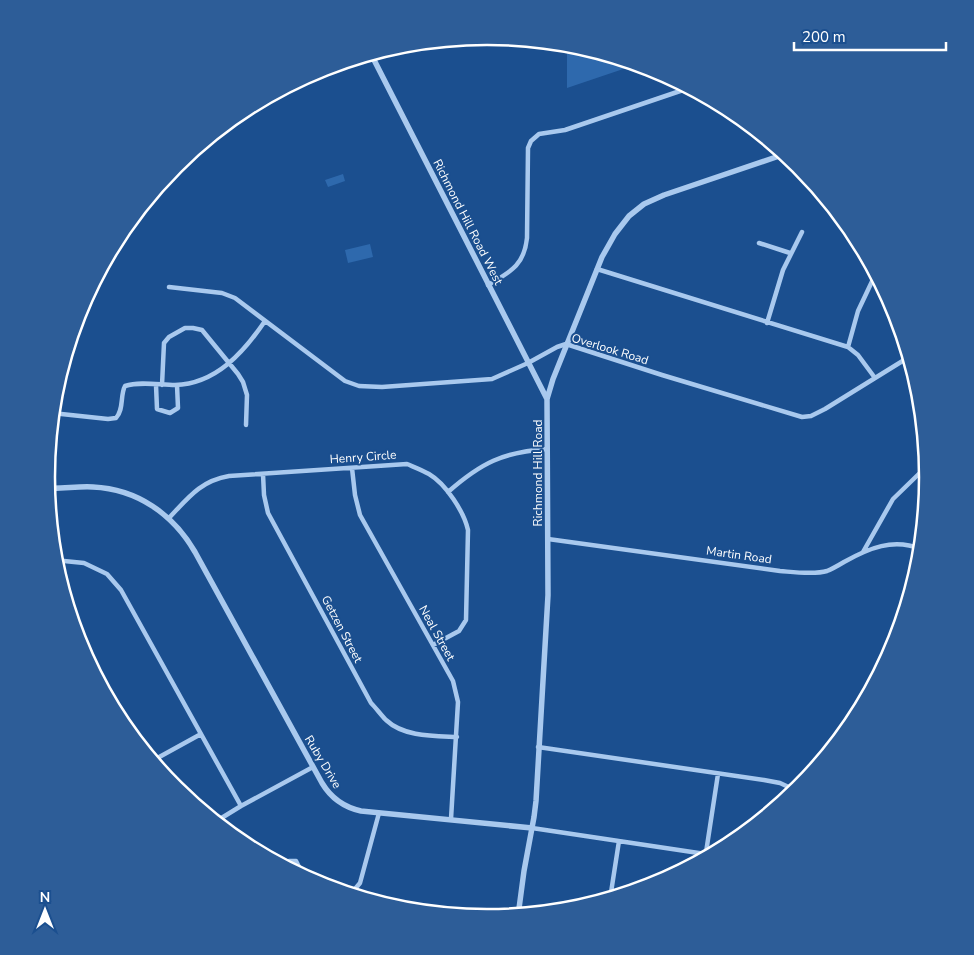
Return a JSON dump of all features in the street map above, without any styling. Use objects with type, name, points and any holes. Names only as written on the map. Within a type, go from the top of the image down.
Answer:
[{"type":"street","name":"Richmond Hill Road West","points":[[374,60],[547,399]]},
{"type":"street","points":[[488,285],[511,271],[522,259],[526,247],[529,145],[533,138],[539,134],[554,133],[680,91]]},
{"type":"street","name":"Richmond Hill Road","points":[[519,909],[535,809],[548,595],[547,399],[553,379],[608,246],[622,224],[634,211],[664,195],[777,157]]},
{"type":"street","points":[[767,323],[783,270],[802,232]]},
{"type":"street","points":[[759,243],[790,254]]},
{"type":"street","points":[[597,269],[848,347],[858,355],[875,378]]},
{"type":"street","points":[[848,347],[858,311],[872,281]]},
{"type":"street","name":"Overlook Road","points":[[169,287],[222,293],[235,298],[345,381],[359,386],[382,387],[492,379],[528,363],[556,347],[566,344],[802,417],[811,416],[825,409],[903,360]]},
{"type":"street","points":[[59,414],[108,419],[116,418],[120,412],[125,386],[177,385],[196,382],[220,370],[229,363],[251,343],[265,321]]},
{"type":"street","points":[[162,385],[164,343],[169,337],[185,328],[202,330],[238,374],[247,395],[246,425]]},
{"type":"street","points":[[156,385],[157,410],[170,413],[178,408],[177,385]]},
{"type":"street","points":[[448,492],[466,476],[492,461],[521,451],[547,449]]},
{"type":"street","name":"Henry Circle","points":[[169,518],[193,492],[206,484],[229,476],[407,464],[430,474],[448,492],[465,518],[468,530],[466,620],[458,630],[433,645]]},
{"type":"street","name":"Neal Street","points":[[352,468],[360,516],[453,682],[458,702],[451,820]]},
{"type":"street","points":[[863,552],[893,498],[920,473]]},
{"type":"street","name":"Getzen Street","points":[[263,474],[264,494],[268,513],[371,702],[388,722],[401,728],[420,735],[457,737]]},
{"type":"street","name":"Ruby Drive","points":[[55,488],[88,486],[120,491],[140,498],[169,518],[184,534],[313,768],[329,794],[339,803],[356,810],[532,828],[698,854]]},
{"type":"street","name":"Martin Road","points":[[548,539],[780,572],[826,571],[872,547],[887,544],[914,547]]},
{"type":"street","points":[[63,561],[84,563],[107,574],[121,590],[241,806]]},
{"type":"street","points":[[158,758],[201,734]]},
{"type":"street","points":[[538,747],[775,782],[788,787]]},
{"type":"street","points":[[221,818],[313,768]]},
{"type":"street","points":[[709,848],[718,774]]},
{"type":"street","points":[[355,889],[360,883],[379,813]]},
{"type":"street","points":[[611,891],[619,841]]},
{"type":"street","points":[[290,862],[296,861],[300,867]]},
{"type":"shaded area","points":[[567,52],[626,68],[567,88]]},
{"type":"shaded area","points":[[343,174],[345,181],[328,187],[325,180]]},
{"type":"shaded area","points":[[370,244],[373,257],[348,263],[345,250]]}]
